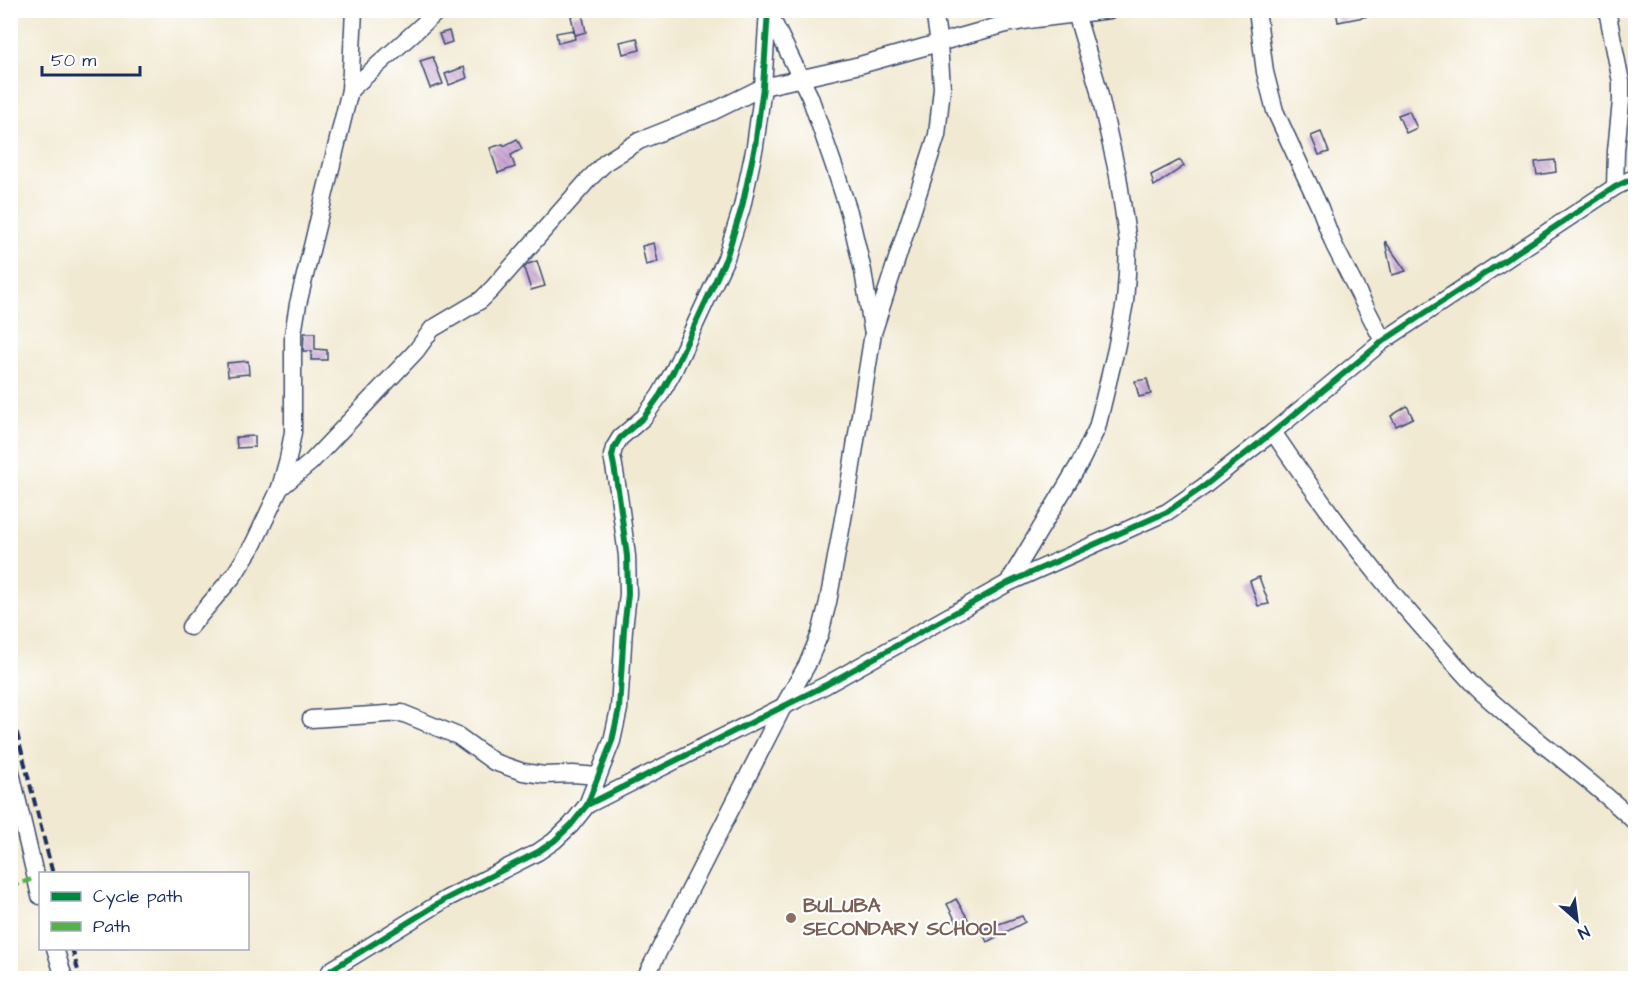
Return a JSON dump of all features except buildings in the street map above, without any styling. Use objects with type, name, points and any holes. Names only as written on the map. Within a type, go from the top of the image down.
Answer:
[{"type":"street","points":[[190,627],[234,575],[253,545],[280,488],[288,459],[292,432],[293,334],[298,304],[350,90],[354,10]]},
{"type":"street","points":[[350,90],[439,10]]},
{"type":"street","points":[[645,978],[783,707],[807,665],[820,634],[848,491],[873,333],[938,135],[942,88],[934,10]]},
{"type":"street","points":[[280,488],[311,462],[409,358],[432,329],[481,300],[606,162],[639,141],[712,112],[763,87],[939,44],[1006,24],[1076,12],[1110,10]]},
{"type":"street","points":[[1257,10],[1264,72],[1275,111],[1320,208],[1334,245],[1383,341]]},
{"type":"street","points":[[1607,10],[1621,82],[1615,187]]},
{"type":"street","points":[[768,11],[810,97],[849,212],[863,271],[873,333]]},
{"type":"street","points":[[326,978],[331,970],[419,915],[538,852],[571,825],[587,805],[612,741],[619,709],[628,594],[627,556],[612,456],[620,438],[644,417],[660,395],[726,258],[742,207],[755,146],[763,87],[768,11]]},
{"type":"street","points":[[1008,583],[1081,461],[1097,428],[1125,302],[1128,242],[1118,176],[1098,87],[1076,12]]},
{"type":"street","points":[[587,805],[826,685],[1008,583],[1167,512],[1273,432],[1383,341],[1615,187],[1635,177]]},
{"type":"street","points":[[1273,432],[1376,574],[1476,687],[1525,731],[1616,804],[1635,824]]},
{"type":"street","points":[[311,719],[402,712],[458,736],[494,762],[513,769],[544,776],[573,774],[598,776]]},
{"type":"street","points":[[10,768],[39,892]]},
{"type":"street","points":[[56,950],[63,978]]},
{"type":"railway","points":[[10,706],[52,872]]},
{"type":"railway","points":[[73,950],[80,978]]},
{"type":"marked path","points":[[10,887],[35,878]]},
{"type":"cycle path","points":[[326,978],[331,970],[446,899],[538,852],[571,825],[587,805],[612,741],[619,709],[628,594],[627,556],[612,456],[620,438],[644,417],[660,395],[726,258],[742,207],[755,146],[763,87],[768,10]]},
{"type":"cycle path","points":[[587,805],[826,685],[1008,583],[1167,512],[1273,432],[1383,341],[1615,187],[1636,177]]},
{"type":"place","name":"BULUBA SECONDARY SCHOOL","points":[[791,918]]}]
